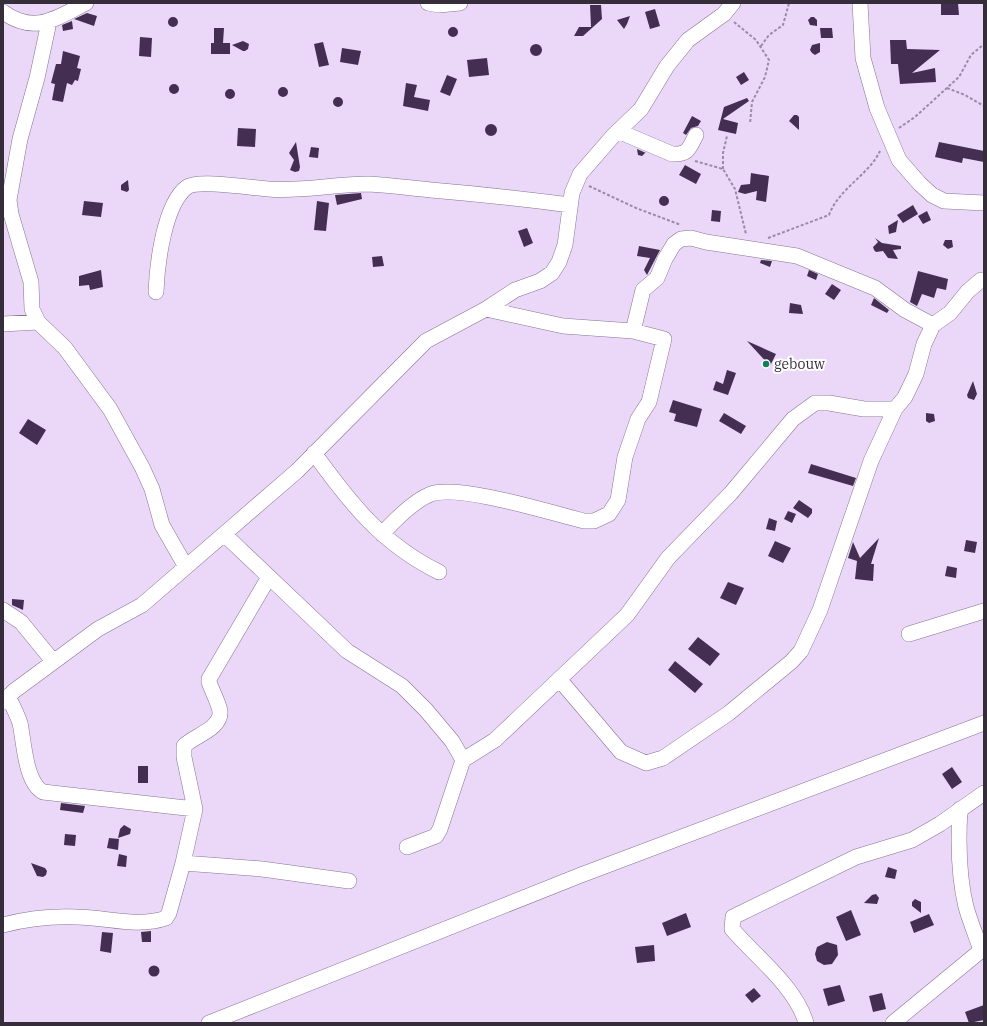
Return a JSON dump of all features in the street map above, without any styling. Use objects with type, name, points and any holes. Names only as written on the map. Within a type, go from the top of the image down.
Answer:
[{"type":"street","points":[[3,12],[13,20],[30,24],[49,22],[86,3]]},
{"type":"street","points":[[428,3],[439,5],[460,3]]},
{"type":"street","points":[[860,3],[863,58],[877,108],[899,160],[932,195],[944,202],[984,203]]},
{"type":"street","points":[[195,809],[43,792],[38,789],[33,782],[26,757],[19,721],[7,695],[98,629],[142,605],[225,535],[314,453],[426,341],[486,309],[515,290],[540,281],[552,273],[559,262],[565,245],[572,193],[580,174],[596,153],[641,109],[667,66],[688,40],[728,8]]},
{"type":"street","points":[[49,22],[37,78],[20,139],[9,200],[18,242],[31,282],[32,309],[38,322],[65,348],[110,409],[142,467],[152,489],[162,525],[186,567]]},
{"type":"street","points":[[618,131],[672,154],[684,153],[688,150],[696,135]]},
{"type":"street","points":[[156,292],[159,251],[163,238],[175,203],[182,192],[189,186],[199,184],[238,185],[284,190],[368,184],[570,205]]},
{"type":"street","points":[[633,331],[643,290],[657,278],[674,244],[681,239],[692,238],[706,242],[797,256],[834,270],[874,288],[905,310],[933,325]]},
{"type":"street","points":[[559,679],[621,752],[646,763],[663,758],[729,713],[791,662],[801,651],[820,610],[871,462],[895,409],[905,397],[916,374],[924,344],[933,325],[950,312],[968,291],[983,277]]},
{"type":"street","points":[[382,534],[402,515],[432,494],[470,493],[584,521],[594,521],[609,514],[618,500],[625,457],[633,430],[649,402],[664,339],[633,331],[563,326],[486,309]]},
{"type":"street","points":[[3,324],[38,322]]},
{"type":"street","points":[[407,847],[436,836],[440,829],[463,760],[495,740],[627,615],[668,558],[731,493],[798,416],[815,403],[828,403],[864,409],[895,409]]},
{"type":"street","points":[[314,453],[341,490],[382,534],[415,560],[439,572]]},
{"type":"street","points":[[225,535],[347,651],[402,686],[452,741],[463,760]]},
{"type":"street","points":[[3,925],[51,918],[77,917],[146,922],[166,918],[169,913],[183,863],[195,809],[184,757],[184,746],[189,741],[212,727],[218,719],[220,713],[209,679],[269,577]]},
{"type":"street","points":[[3,610],[21,622],[54,661]]},
{"type":"street","points":[[909,634],[984,611]]},
{"type":"street","points":[[209,1023],[581,874],[984,724]]},
{"type":"street","points":[[806,1023],[802,1010],[787,988],[732,929],[733,917],[856,857],[912,840],[940,824],[984,793]]},
{"type":"street","points":[[893,1023],[982,949],[966,907],[959,865],[958,841],[960,809]]},
{"type":"street","points":[[183,863],[262,869],[349,881]]},
{"type":"path","points":[[761,46],[769,35],[783,26],[790,3]]},
{"type":"path","points":[[728,8],[761,46],[770,60],[768,69],[752,102],[750,124]]},
{"type":"path","points":[[727,136],[723,153],[723,169],[735,189],[752,248],[765,239],[829,215],[833,203],[874,164],[888,135],[915,117],[959,77],[971,55],[984,44]]},
{"type":"path","points":[[947,88],[965,95],[984,106]]},
{"type":"path","points":[[684,153],[693,160],[723,169]]},
{"type":"path","points":[[577,180],[636,208],[685,227]]},
{"type":"building","points":[[941,3],[958,3],[959,15],[941,15]]},
{"type":"building","points":[[590,5],[601,5],[602,19],[583,36],[574,36],[579,27],[591,27]]},
{"type":"building","points":[[655,9],[660,26],[650,29],[645,12]]},
{"type":"building","points":[[87,13],[97,16],[94,26],[74,19]]},
{"type":"building","points":[[630,16],[627,24],[624,29],[617,20]]},
{"type":"building","points":[[171,17],[175,17],[177,18],[177,26],[171,27],[168,24],[168,20]]},
{"type":"building","points":[[811,17],[814,17],[817,20],[817,26],[810,25],[808,20]]},
{"type":"building","points":[[72,21],[73,29],[63,31],[62,25]]},
{"type":"building","points":[[451,27],[455,27],[457,28],[457,36],[451,37],[448,34],[448,30]]},
{"type":"building","points":[[214,28],[224,28],[223,43],[230,43],[230,54],[211,54],[211,43],[214,43]]},
{"type":"building","points":[[820,28],[832,28],[833,38],[821,38]]},
{"type":"building","points":[[140,37],[152,38],[151,57],[139,56]]},
{"type":"building","points":[[890,40],[906,40],[907,49],[940,50],[912,73],[935,68],[936,82],[900,84],[898,64],[891,64]]},
{"type":"building","points":[[243,41],[249,44],[248,49],[245,51],[232,45]]},
{"type":"building","points":[[323,42],[329,65],[319,67],[314,44]]},
{"type":"building","points":[[820,43],[820,52],[815,55],[810,50],[812,45]]},
{"type":"building","points":[[536,44],[540,46],[542,50],[540,54],[536,56],[532,54],[530,50],[532,46]]},
{"type":"building","points":[[342,48],[361,51],[358,65],[340,62]]},
{"type":"building","points":[[63,51],[80,56],[77,68],[81,69],[78,81],[75,80],[72,85],[67,83],[63,102],[52,100],[55,84],[51,83],[56,64],[61,64]]},
{"type":"building","points":[[487,58],[489,75],[469,77],[467,60]]},
{"type":"building","points":[[744,72],[749,80],[741,85],[736,77]]},
{"type":"building","points":[[447,75],[457,79],[450,96],[440,92]]},
{"type":"building","points":[[406,83],[417,85],[414,97],[430,100],[428,111],[403,106]]},
{"type":"building","points":[[172,84],[176,84],[178,85],[178,93],[172,94],[169,91],[169,87]]},
{"type":"building","points":[[281,87],[285,87],[287,88],[287,96],[281,97],[278,94],[278,90]]},
{"type":"building","points":[[228,89],[232,89],[234,90],[234,98],[228,99],[225,96],[225,92]]},
{"type":"building","points":[[336,97],[340,97],[342,98],[342,106],[336,107],[333,104],[333,100]]},
{"type":"building","points":[[747,98],[749,101],[723,119],[738,123],[736,134],[718,130],[724,107]]},
{"type":"building","points":[[794,115],[799,117],[799,130],[789,121]]},
{"type":"building","points":[[692,116],[701,121],[698,126],[691,128],[686,135],[683,133]]},
{"type":"building","points":[[493,124],[496,125],[496,135],[489,136],[486,135],[485,128],[486,125]]},
{"type":"building","points":[[238,128],[256,129],[255,147],[237,146]]},
{"type":"building","points":[[296,142],[300,167],[299,171],[295,172],[290,170],[294,160],[289,153]]},
{"type":"building","points":[[939,142],[984,151],[984,162],[963,158],[962,163],[935,157]]},
{"type":"building","points":[[311,147],[319,148],[318,158],[309,157]]},
{"type":"building","points":[[637,149],[646,153],[642,156],[638,155]]},
{"type":"building","points":[[685,165],[701,174],[696,184],[679,175]]},
{"type":"building","points":[[751,173],[769,176],[766,202],[756,200],[757,191],[745,194],[738,192],[741,185],[750,184]]},
{"type":"building","points":[[128,180],[129,190],[127,192],[121,190],[121,185]]},
{"type":"building","points":[[361,193],[362,199],[337,205],[335,195]]},
{"type":"building","points":[[662,196],[666,196],[668,197],[668,205],[662,206],[659,203],[659,199]]},
{"type":"building","points":[[84,201],[103,203],[101,217],[82,215]]},
{"type":"building","points":[[317,201],[329,203],[326,231],[314,230]]},
{"type":"building","points":[[913,205],[918,214],[903,223],[897,215]]},
{"type":"building","points":[[712,210],[721,211],[720,222],[711,221]]},
{"type":"building","points":[[927,211],[931,220],[923,224],[918,216]]},
{"type":"building","points":[[898,220],[896,232],[889,234],[888,226]]},
{"type":"building","points":[[527,228],[533,243],[524,247],[518,231]]},
{"type":"building","points":[[875,238],[882,243],[901,246],[901,249],[893,250],[898,259],[888,258],[883,251],[876,252],[873,247],[878,242]]},
{"type":"building","points":[[945,240],[952,240],[953,247],[948,249],[943,245]]},
{"type":"building","points":[[639,246],[660,250],[647,275],[644,270],[650,258],[637,256]]},
{"type":"building","points":[[382,256],[384,266],[373,267],[372,257]]},
{"type":"building","points":[[761,260],[772,261],[770,267],[760,263]]},
{"type":"building","points":[[101,270],[103,287],[90,290],[89,285],[79,286],[79,276]]},
{"type":"building","points":[[809,270],[818,274],[816,280],[807,276]]},
{"type":"building","points":[[918,271],[948,279],[946,290],[937,288],[934,298],[922,294],[917,306],[910,302]]},
{"type":"building","points":[[832,284],[841,290],[834,300],[825,294]]},
{"type":"building","points":[[874,298],[889,310],[887,313],[871,305]]},
{"type":"building","points":[[790,303],[801,305],[803,314],[789,313]]},
{"type":"building","points":[[747,341],[776,354],[770,366]]},
{"type":"building","points":[[727,370],[736,373],[728,395],[713,390],[716,381],[723,384]]},
{"type":"building","points":[[973,381],[977,394],[974,400],[968,398],[967,395]]},
{"type":"building","points":[[673,400],[702,409],[697,427],[674,421],[676,414],[669,412]]},
{"type":"building","points":[[724,413],[746,426],[741,434],[719,421]]},
{"type":"building","points":[[926,413],[934,414],[935,421],[929,423],[926,421]]},
{"type":"building","points":[[28,419],[46,430],[37,445],[19,433]]},
{"type":"building","points":[[811,464],[856,478],[853,486],[808,473]]},
{"type":"building","points":[[799,500],[812,509],[812,513],[808,518],[793,508]]},
{"type":"building","points":[[788,511],[796,514],[792,523],[784,519]]},
{"type":"building","points":[[769,518],[777,521],[775,531],[766,529]]},
{"type":"building","points":[[879,538],[871,564],[874,564],[873,581],[855,579],[857,561],[848,558],[853,542],[860,558]]},
{"type":"building","points":[[966,540],[977,542],[975,553],[964,551]]},
{"type":"building","points":[[775,541],[791,548],[783,563],[768,556]]},
{"type":"building","points":[[947,566],[957,568],[956,578],[945,576]]},
{"type":"building","points":[[728,582],[744,588],[736,605],[720,598]]},
{"type":"building","points":[[12,599],[24,600],[23,610],[12,605]]},
{"type":"building","points":[[698,637],[720,654],[710,666],[688,649]]},
{"type":"building","points":[[675,661],[703,684],[695,693],[668,670]]},
{"type":"building","points":[[138,766],[148,766],[148,783],[138,783]]},
{"type":"building","points":[[952,767],[962,782],[952,789],[942,774]]},
{"type":"building","points":[[61,803],[85,806],[83,813],[60,810]]},
{"type":"building","points":[[124,825],[131,829],[130,834],[118,838],[120,829]]},
{"type":"building","points":[[65,834],[76,835],[75,846],[64,845]]},
{"type":"building","points":[[109,838],[119,839],[118,850],[107,848]]},
{"type":"building","points":[[119,854],[127,856],[126,867],[117,866]]},
{"type":"building","points":[[31,863],[45,868],[47,871],[46,875],[43,877],[37,876]]},
{"type":"building","points":[[888,867],[897,870],[895,879],[885,877]]},
{"type":"building","points":[[876,894],[879,898],[877,904],[864,903],[872,895]]},
{"type":"building","points":[[915,899],[921,902],[921,913],[912,906],[912,902]]},
{"type":"building","points":[[851,910],[861,935],[846,941],[836,917]]},
{"type":"building","points":[[686,913],[691,927],[667,936],[662,923]]},
{"type":"building","points":[[929,914],[934,925],[914,933],[910,922]]},
{"type":"building","points":[[151,931],[151,942],[142,942],[141,932]]},
{"type":"building","points":[[102,932],[113,933],[111,953],[100,951]]},
{"type":"building","points":[[827,942],[837,945],[838,955],[832,964],[824,965],[817,961],[815,954],[817,947]]},
{"type":"building","points":[[654,945],[655,961],[637,963],[635,947]]},
{"type":"building","points":[[154,965],[158,967],[160,971],[158,975],[154,977],[150,975],[148,971],[150,967]]},
{"type":"building","points":[[840,985],[845,1001],[828,1006],[823,989]]},
{"type":"building","points":[[754,988],[761,996],[752,1003],[745,995]]},
{"type":"building","points":[[882,993],[886,1009],[873,1012],[869,996]]},
{"type":"building","points":[[984,1005],[984,1020],[969,1023],[965,1012]]},
{"type":"place","name":"gebouw","points":[[766,364]]}]
